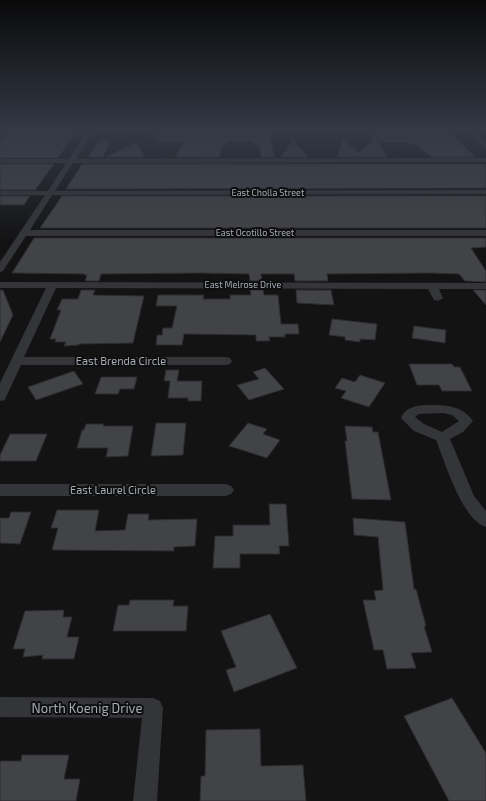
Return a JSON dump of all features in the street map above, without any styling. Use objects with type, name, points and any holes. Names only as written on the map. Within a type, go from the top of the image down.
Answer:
[{"type":"street","points":[[0,269],[67,166]]},
{"type":"street","name":"East Cholla Street","points":[[0,192],[486,192]]},
{"type":"street","name":"East Ocotillo Street","points":[[24,233],[486,233]]},
{"type":"street","name":"East Melrose Drive","points":[[0,285],[486,286]]},
{"type":"street","points":[[0,397],[52,285]]},
{"type":"street","points":[[432,286],[438,298]]},
{"type":"street","name":"East Brenda Circle","points":[[16,361],[226,361]]},
{"type":"street","points":[[442,437],[467,496],[473,507],[486,522]]},
{"type":"street","name":"East Laurel Circle","points":[[0,490],[226,490]]},
{"type":"street","name":"North Koenig Drive","points":[[0,707],[154,708],[145,801]]},
{"type":"building","points":[[0,166],[52,166],[35,190],[0,190]]},
{"type":"building","points":[[80,166],[486,166],[486,188],[66,189]]},
{"type":"building","points":[[0,196],[30,196],[24,205],[0,205]]},
{"type":"building","points":[[62,196],[486,196],[486,228],[40,228]]},
{"type":"building","points":[[34,238],[486,238],[486,247],[471,248],[486,271],[486,282],[465,281],[459,274],[430,273],[327,274],[328,281],[295,281],[294,274],[261,274],[262,281],[250,281],[249,274],[101,274],[99,281],[85,281],[87,275],[84,275],[85,274],[12,273]]},
{"type":"building","points":[[0,290],[3,290],[13,315],[0,342]]},
{"type":"building","points":[[81,290],[95,290],[93,295],[144,296],[133,343],[79,344],[64,346],[66,342],[55,342],[56,339],[50,339],[61,310],[57,310],[62,299],[78,299]]},
{"type":"building","points":[[250,290],[263,290],[264,295],[278,295],[281,324],[298,324],[299,334],[285,334],[285,337],[269,337],[270,341],[256,341],[256,335],[184,334],[182,345],[156,345],[157,335],[162,335],[163,328],[172,328],[177,306],[156,306],[158,295],[204,295],[203,299],[230,299],[230,295],[251,295]]},
{"type":"building","points":[[296,290],[331,290],[334,305],[297,303]]},
{"type":"building","points":[[473,290],[486,290],[486,305]]},
{"type":"building","points":[[332,319],[377,324],[375,340],[360,339],[360,342],[345,340],[345,337],[329,335]]},
{"type":"building","points":[[414,326],[446,330],[445,343],[412,338]]},
{"type":"building","points":[[409,364],[452,364],[454,367],[460,367],[472,391],[442,391],[439,385],[417,385]]},
{"type":"building","points":[[265,368],[284,389],[249,400],[237,385],[259,379],[253,372]]},
{"type":"building","points":[[166,370],[179,370],[177,381],[202,381],[201,401],[188,401],[188,398],[168,398],[170,381],[164,381]]},
{"type":"building","points":[[74,371],[83,384],[36,400],[28,387]]},
{"type":"building","points":[[360,375],[385,383],[369,407],[341,398],[346,391],[335,388],[342,378],[355,382]]},
{"type":"building","points":[[101,377],[137,377],[134,389],[120,389],[118,394],[95,394]]},
{"type":"building","points":[[156,423],[186,423],[183,455],[151,456]]},
{"type":"building","points":[[248,423],[267,429],[263,434],[280,440],[267,458],[229,446]]},
{"type":"building","points":[[86,424],[104,424],[103,426],[133,426],[128,456],[106,457],[108,448],[77,448],[82,430],[84,430]]},
{"type":"building","points":[[345,426],[372,427],[373,432],[378,432],[391,500],[352,499],[345,441],[347,441]]},
{"type":"building","points":[[10,434],[47,434],[36,461],[0,461],[0,455]]},
{"type":"building","points":[[269,504],[286,504],[289,546],[279,546],[280,554],[240,554],[240,568],[213,568],[215,536],[233,536],[233,525],[270,525]]},
{"type":"building","points":[[57,510],[99,510],[95,531],[125,530],[128,514],[149,514],[148,520],[197,519],[195,546],[174,547],[174,551],[52,550],[58,528],[51,528]]},
{"type":"building","points":[[11,512],[31,512],[20,544],[0,543],[0,518],[9,518]]},
{"type":"building","points":[[353,518],[405,522],[414,589],[416,589],[426,626],[424,626],[432,652],[411,653],[416,668],[387,669],[383,650],[374,650],[363,600],[376,600],[374,591],[383,590],[378,537],[354,535]]},
{"type":"building","points":[[130,600],[174,600],[173,606],[188,606],[186,631],[113,631],[118,605],[129,605]]},
{"type":"building","points":[[64,610],[63,617],[72,617],[67,637],[79,637],[74,659],[42,659],[43,655],[23,657],[25,649],[13,649],[25,611]]},
{"type":"building","points":[[270,614],[297,668],[234,692],[226,670],[236,667],[221,631]]},
{"type":"building","points":[[452,698],[486,753],[486,801],[449,801],[404,716]]},
{"type":"building","points":[[260,729],[261,766],[303,765],[306,801],[200,801],[201,776],[205,776],[206,730]]},
{"type":"building","points":[[22,755],[69,755],[64,779],[80,779],[76,801],[0,801],[0,761],[21,761]]}]
